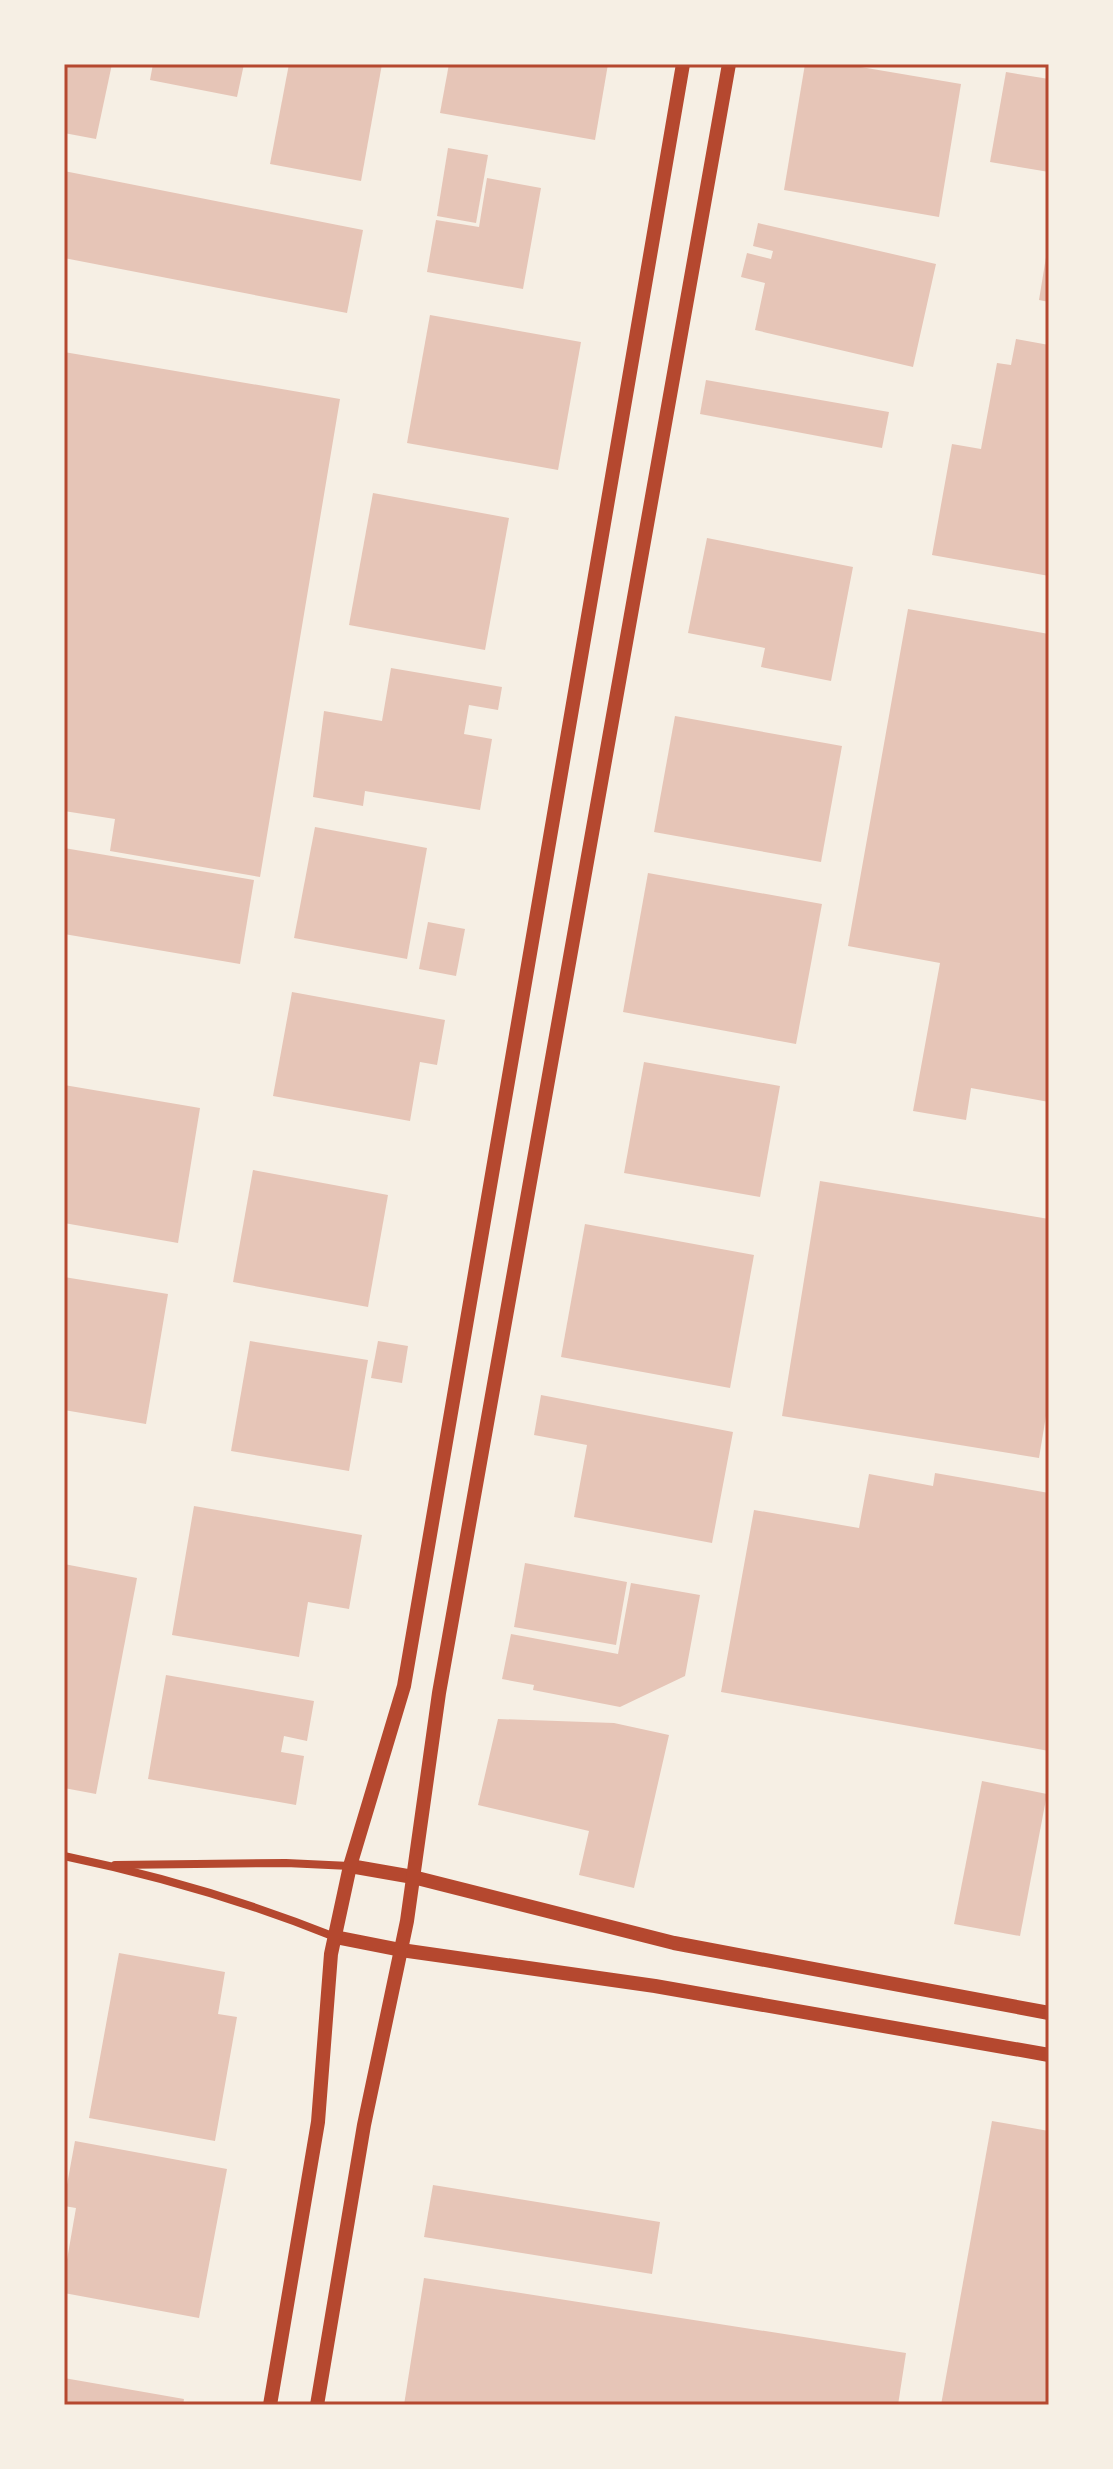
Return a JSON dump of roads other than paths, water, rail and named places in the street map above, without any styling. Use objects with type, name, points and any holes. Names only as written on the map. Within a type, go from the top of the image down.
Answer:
[{"type":"street","points":[[270,2405],[318,2122],[331,1954],[350,1866],[404,1686],[683,64]]},
{"type":"street","points":[[317,2405],[364,2125],[401,1950],[439,1693],[729,64]]},
{"type":"street","points":[[64,1856],[280,1915],[335,1937],[401,1950],[655,1986],[1049,2055]]},
{"type":"street","points":[[106,1865],[286,1863],[350,1866],[413,1877],[674,1943],[1049,2013]]}]
